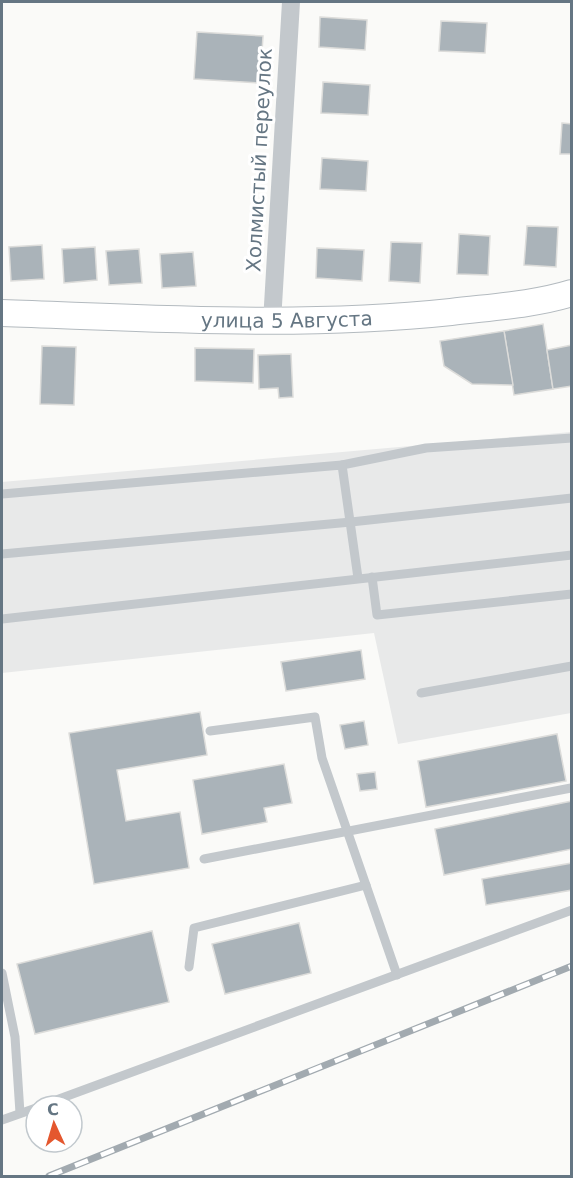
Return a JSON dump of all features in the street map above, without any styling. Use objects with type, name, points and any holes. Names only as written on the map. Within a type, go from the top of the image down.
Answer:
[{"type":"main road","name":"улица 5 Августа","points":[[2,313],[272,322],[400,317],[516,304],[572,293]]},
{"type":"street","name":"Холмистый переулок","points":[[272,322],[291,2]]},
{"type":"lane","points":[[2,494],[342,465],[426,448],[572,438]]},
{"type":"lane","points":[[342,465],[358,578]]},
{"type":"lane","points":[[2,554],[351,522],[572,498]]},
{"type":"lane","points":[[2,619],[572,555]]},
{"type":"lane","points":[[372,577],[377,615],[572,594]]},
{"type":"lane","points":[[422,693],[572,666]]},
{"type":"lane","points":[[210,731],[315,717],[322,758],[397,975]]},
{"type":"lane","points":[[204,859],[571,788]]},
{"type":"lane","points":[[189,967],[194,928],[366,885]]},
{"type":"lane","points":[[73,1094],[572,910]]},
{"type":"lane","points":[[2,973],[15,1037],[20,1113]]},
{"type":"lane","points":[[2,1120],[24,1112]]},
{"type":"shaded area","points":[[571,432],[571,713],[398,744],[374,633],[2,673],[2,482]]},
{"type":"building","points":[[320,17],[367,20],[365,50],[319,47]]},
{"type":"building","points":[[441,21],[487,23],[485,53],[439,51]]},
{"type":"building","points":[[197,32],[263,36],[260,83],[194,79]]},
{"type":"building","points":[[323,82],[370,85],[368,115],[321,113]]},
{"type":"building","points":[[562,123],[572,124],[572,154],[560,154]]},
{"type":"building","points":[[322,158],[368,161],[366,191],[320,189]]},
{"type":"building","points":[[527,226],[558,227],[556,267],[524,265]]},
{"type":"building","points":[[459,234],[490,236],[488,275],[457,274]]},
{"type":"building","points":[[391,242],[422,243],[420,283],[389,281]]},
{"type":"building","points":[[42,245],[44,279],[11,281],[9,247]]},
{"type":"building","points":[[95,247],[97,280],[64,283],[62,249]]},
{"type":"building","points":[[317,248],[364,250],[362,281],[316,278]]},
{"type":"building","points":[[139,249],[142,283],[109,285],[106,251]]},
{"type":"building","points":[[193,252],[196,286],[162,288],[160,254]]},
{"type":"building","points":[[543,324],[553,389],[514,395],[504,331]]},
{"type":"building","points":[[504,331],[513,385],[472,384],[444,366],[440,341]]},
{"type":"building","points":[[572,345],[572,386],[553,389],[547,350]]},
{"type":"building","points":[[42,346],[76,347],[74,405],[40,404]]},
{"type":"building","points":[[195,348],[254,349],[253,383],[195,381]]},
{"type":"building","points":[[291,354],[293,397],[279,398],[278,388],[259,389],[258,355]]},
{"type":"building","points":[[361,650],[365,679],[286,691],[281,662]]},
{"type":"building","points":[[200,712],[207,755],[117,770],[126,821],[180,812],[189,868],[94,884],[69,733]]},
{"type":"building","points":[[364,721],[368,745],[345,749],[340,725]]},
{"type":"building","points":[[557,734],[566,781],[426,807],[418,761]]},
{"type":"building","points":[[284,764],[292,803],[264,808],[267,822],[202,834],[193,780]]},
{"type":"building","points":[[375,772],[377,789],[360,791],[357,774]]},
{"type":"building","points":[[572,801],[572,849],[444,875],[435,829]]},
{"type":"building","points":[[572,863],[572,890],[486,905],[482,879]]},
{"type":"building","points":[[299,923],[311,973],[225,994],[212,944]]},
{"type":"building","points":[[152,931],[169,1002],[35,1034],[17,964]]},
{"type":"railway","points":[[49,1176],[572,966]]}]
